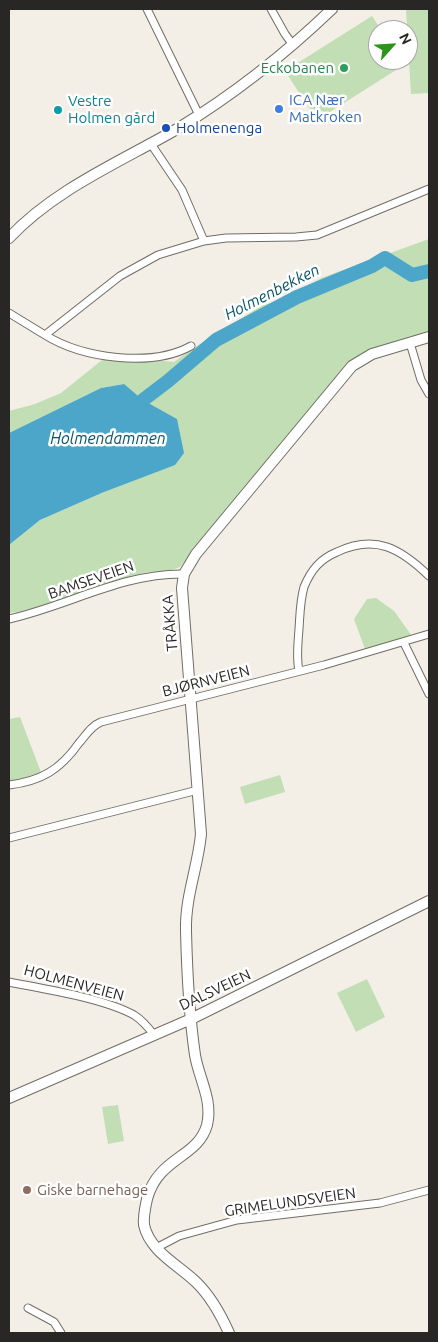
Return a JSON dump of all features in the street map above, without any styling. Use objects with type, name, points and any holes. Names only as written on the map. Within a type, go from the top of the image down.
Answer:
[{"type":"street","points":[[146,9],[199,115]]},
{"type":"street","points":[[271,9],[284,34],[293,45]]},
{"type":"street","points":[[9,238],[50,202],[199,115],[240,87],[293,45],[332,9]]},
{"type":"street","points":[[151,144],[182,190],[204,241]]},
{"type":"street","points":[[44,335],[111,282],[134,267],[158,256],[204,241],[234,237],[296,237],[316,235],[429,189]]},
{"type":"street","points":[[9,313],[63,345],[88,354],[118,358],[166,354],[191,346]]},
{"type":"street","points":[[185,570],[352,366],[365,357],[429,338]]},
{"type":"street","points":[[410,343],[421,380],[429,394]]},
{"type":"street","points":[[299,671],[297,658],[301,599],[311,574],[322,559],[353,544],[378,544],[405,555],[429,576]]},
{"type":"street","name":"BAMSEVEIEN","points":[[9,618],[43,611],[138,577],[185,570]]},
{"type":"street","name":"TRÅKKA","points":[[185,570],[182,588],[198,790],[200,845],[186,912],[191,1019]]},
{"type":"street","name":"BJØRNVEIEN","points":[[9,785],[35,781],[47,775],[68,757],[97,723],[404,643],[429,634]]},
{"type":"street","points":[[404,643],[429,694]]},
{"type":"street","points":[[9,838],[198,790]]},
{"type":"street","name":"DALSVEIEN","points":[[9,1098],[191,1019],[429,901]]},
{"type":"street","name":"HOLMENVEIEN","points":[[9,982],[90,1000],[126,1012],[140,1020],[154,1034]]},
{"type":"street","points":[[191,1019],[196,1062],[207,1099],[208,1118],[204,1134],[198,1142],[166,1167],[150,1189],[144,1220],[148,1237],[156,1248],[202,1288],[219,1312],[229,1333]]},
{"type":"street","name":"GRIMELUNDSVEIEN","points":[[156,1248],[179,1236],[237,1220],[380,1203],[429,1190]]},
{"type":"street","points":[[28,1308],[54,1322],[60,1333]]},
{"type":"green space","points":[[406,9],[429,9],[429,93],[411,94],[410,70],[418,70],[418,20],[407,20]]},
{"type":"green space","name":"Eckobanen","points":[[372,16],[375,20],[368,20],[368,70],[396,70],[317,120],[285,71]]},
{"type":"green space","points":[[429,239],[429,333],[363,353],[350,362],[180,567],[139,574],[42,606],[9,613],[9,545],[40,520],[104,492],[177,419],[143,400],[123,384],[101,388],[9,433],[9,411],[35,404],[61,393],[102,360],[174,362],[261,306],[283,299],[321,278]]},
{"type":"green space","points":[[376,598],[394,611],[412,636],[365,649],[354,619],[367,599]]},
{"type":"green space","points":[[20,717],[42,775],[9,783],[9,719]]},
{"type":"green space","points":[[280,775],[285,792],[245,804],[240,787]]},
{"type":"green space","points":[[367,979],[385,1017],[356,1032],[337,993]]},
{"type":"green space","points":[[118,1105],[124,1141],[108,1144],[102,1107]]},
{"type":"water","name":"Holmendammen","points":[[124,384],[143,400],[177,419],[184,453],[175,465],[104,492],[40,520],[9,545],[9,433],[101,388]]},
{"type":"waterway","name":"Holmenbekken","points":[[143,400],[216,340],[297,297],[372,266],[385,258],[412,275],[429,271]]},
{"type":"place","name":"Eckobanen","points":[[344,68]]},
{"type":"place","name":"ICA Nær Matkroken","points":[[279,109]]},
{"type":"place","name":"Vestre Holmen gård","points":[[58,110]]},
{"type":"place","name":"Holmenenga","points":[[166,128]]},
{"type":"place","name":"Giske barnehage","points":[[27,1190]]}]
